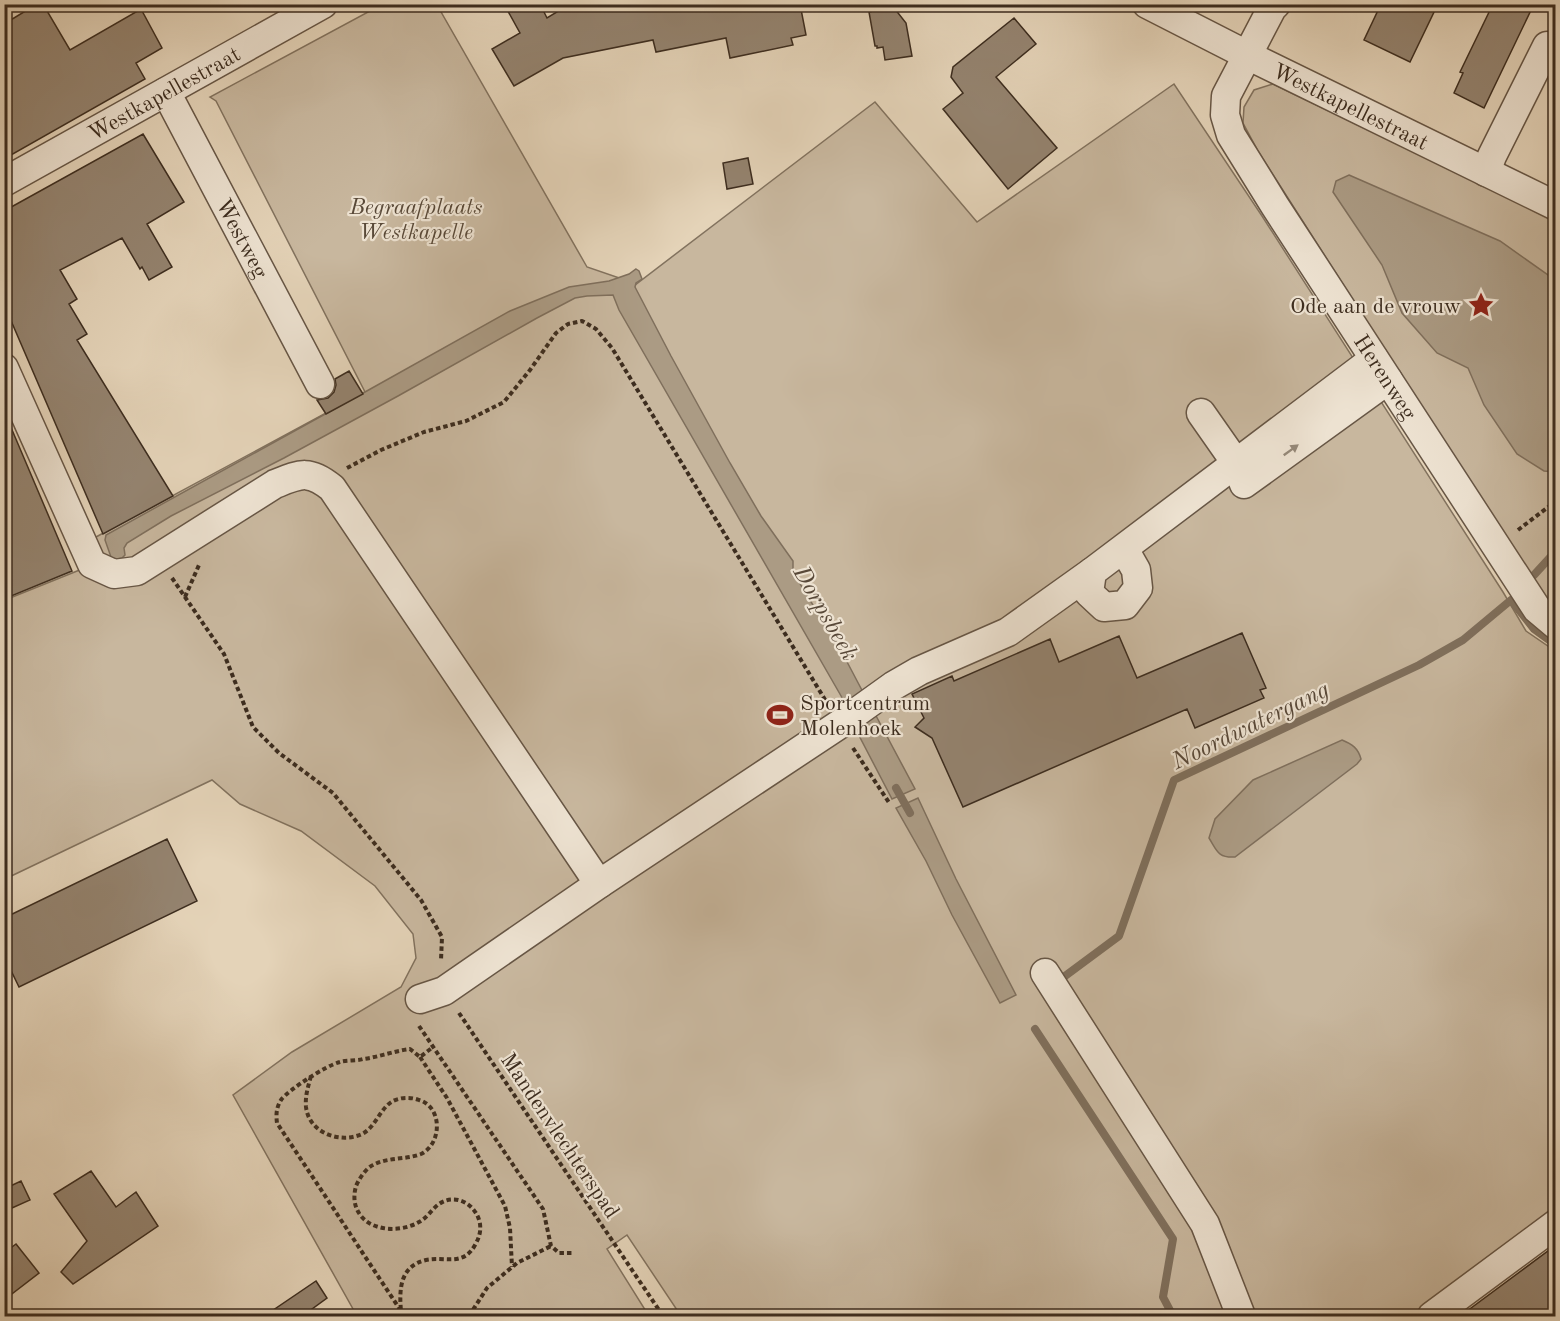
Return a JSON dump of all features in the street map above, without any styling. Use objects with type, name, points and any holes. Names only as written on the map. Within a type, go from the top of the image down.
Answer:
[{"type":"street","name":"Westkapellestraat","points":[[4,182],[323,4]]},
{"type":"street","name":"Westkapellestraat","points":[[1147,4],[1246,55],[1556,206]]},
{"type":"street","name":"Herenweg","points":[[1276,4],[1246,55],[1226,96],[1226,115],[1231,135],[1537,609],[1556,626]]},
{"type":"street","points":[[1486,172],[1547,46]]},
{"type":"street","name":"Westweg","points":[[166,92],[320,384]]},
{"type":"street","points":[[4,368],[92,564],[114,574],[137,570],[275,484],[297,475],[313,476],[332,488],[599,884]]},
{"type":"street","points":[[435,986],[599,884],[893,686],[919,671],[1008,632],[1124,549],[1240,474],[1381,369]]},
{"type":"street","points":[[1201,413],[1240,474]]},
{"type":"street","points":[[1092,572],[1089,593],[1104,606],[1125,605],[1138,588],[1136,570],[1124,549]]},
{"type":"street","points":[[1045,973],[1205,1224],[1241,1317]]},
{"type":"street","points":[[1432,1317],[1556,1224]]},
{"type":"path","points":[[323,481],[381,450],[424,432],[466,421],[504,402],[556,333],[568,324],[582,321],[596,328],[612,348],[854,714],[854,751],[890,804]]},
{"type":"path","points":[[1497,548],[1556,501]]},
{"type":"path","points":[[159,558],[224,654],[253,727],[279,753],[333,793],[421,900],[442,937],[435,986],[415,1019],[543,1209],[551,1246],[559,1253],[573,1253]]},
{"type":"path","points":[[185,597],[200,561]]},
{"type":"path","name":"Mandenvlechterspad","points":[[435,986],[663,1317]]},
{"type":"path","points":[[420,1057],[433,1047]]},
{"type":"path","points":[[406,1317],[277,1123],[276,1110],[282,1098],[311,1076],[340,1062],[372,1058],[410,1049],[420,1057],[447,1098],[505,1206],[510,1228],[512,1267]]},
{"type":"path","points":[[311,1076],[306,1092],[306,1109],[312,1122],[321,1131],[333,1137],[344,1138],[365,1133],[384,1108],[399,1098],[409,1097],[422,1100],[430,1107],[436,1118],[438,1129],[434,1143],[423,1153],[407,1158],[387,1159],[370,1166],[360,1178],[354,1199],[356,1210],[363,1219],[373,1226],[391,1229],[406,1228],[421,1221],[439,1203],[448,1200],[458,1200],[468,1204],[476,1212],[480,1224],[480,1237],[473,1249],[465,1256],[454,1260],[427,1260],[414,1266],[404,1277],[399,1293],[401,1311]]},
{"type":"path","points":[[469,1317],[487,1288],[517,1263],[551,1246]]},
{"type":"green space","name":"Sportcentrum Molenhoek","points":[[381,5],[437,5],[587,267],[635,285],[875,102],[977,222],[1174,84],[1262,216],[1526,631],[1555,651],[1555,1235],[1447,1316],[681,1316],[627,1235],[607,1249],[649,1316],[357,1316],[233,1095],[292,1052],[401,987],[416,958],[413,934],[375,886],[301,831],[240,804],[212,780],[5,879],[5,600],[92,565],[84,546],[96,537],[365,392],[216,101],[210,97]]},
{"type":"green space","points":[[1273,84],[1555,220],[1555,606],[1544,596],[1522,565],[1258,151],[1243,123],[1244,107],[1254,90]]},
{"type":"shaded area","points":[[1349,175],[1500,241],[1555,280],[1555,472],[1544,471],[1517,454],[1484,405],[1468,368],[1437,353],[1402,313],[1382,265],[1333,192],[1336,181]]},
{"type":"shaded area","points":[[636,269],[642,279],[636,283],[635,287],[671,356],[761,516],[793,561],[793,572],[865,696],[848,708],[619,310],[613,295],[575,298],[537,318],[284,458],[171,516],[127,543],[124,548],[125,555],[112,560],[105,540],[106,535],[510,311],[569,287],[609,281]]},
{"type":"shaded area","points":[[874,712],[915,789],[892,799],[854,726]]},
{"type":"shaded area","points":[[1342,740],[1352,745],[1358,752],[1361,759],[1357,764],[1235,857],[1221,855],[1216,850],[1209,838],[1215,819],[1253,780]]},
{"type":"shaded area","points":[[918,798],[956,879],[1016,995],[1000,1003],[896,808]]},
{"type":"building","points":[[37,4],[43,4],[70,50],[141,9],[162,48],[136,63],[145,79],[4,159],[4,24]]},
{"type":"building","points":[[504,4],[540,4],[547,18],[570,4],[800,4],[806,35],[791,38],[793,45],[730,58],[726,38],[656,52],[653,40],[563,58],[514,86],[492,49],[520,33]]},
{"type":"building","points":[[873,4],[891,4],[906,23],[912,56],[885,60],[883,47],[875,46],[869,12],[874,11]]},
{"type":"building","points":[[1381,4],[1424,4],[1435,10],[1410,62],[1364,40]]},
{"type":"building","points":[[1493,4],[1534,4],[1484,108],[1454,93],[1463,73],[1460,72]]},
{"type":"building","points":[[1014,18],[1036,44],[996,77],[1057,148],[1008,189],[943,109],[963,93],[951,77],[953,67]]},
{"type":"building","points":[[143,134],[184,202],[147,224],[172,267],[149,280],[122,238],[60,270],[77,299],[69,304],[87,334],[77,340],[173,496],[103,534],[6,309],[11,306],[4,295],[4,211]]},
{"type":"building","points":[[748,158],[753,184],[727,189],[723,163]]},
{"type":"building","points":[[349,371],[363,394],[326,414],[317,400],[328,398],[334,392],[335,379]]},
{"type":"building","points":[[4,411],[72,571],[4,599]]},
{"type":"building","points":[[1242,633],[1266,688],[1260,690],[1264,698],[1195,728],[1187,709],[963,807],[932,738],[915,727],[924,718],[912,694],[952,676],[954,681],[1050,639],[1059,662],[1119,636],[1137,678]]},
{"type":"building","points":[[167,839],[197,901],[19,987],[4,956],[4,918]]},
{"type":"building","points":[[91,1171],[116,1207],[136,1192],[158,1226],[73,1284],[61,1272],[87,1241],[54,1194]]},
{"type":"building","points":[[21,1181],[30,1200],[12,1208],[4,1189]]},
{"type":"building","points":[[16,1244],[39,1273],[4,1300],[4,1253]]},
{"type":"building","points":[[1556,1245],[1556,1317],[1459,1317]]},
{"type":"building","points":[[316,1281],[327,1298],[301,1317],[263,1317]]},
{"type":"waterway","name":"Noordwatergang","points":[[1534,575],[1556,551]]},
{"type":"waterway","name":"Noordwatergang","points":[[1061,979],[1119,936],[1174,780],[1419,665],[1463,640],[1511,600],[1534,629],[1556,645]]},
{"type":"waterway","name":"Dorpsbeek","points":[[896,788],[910,813]]},
{"type":"waterway","points":[[1035,1029],[1173,1239],[1163,1297],[1173,1316]]},
{"type":"place","name":"Ode aan de vrouw","points":[[1481,305]]},
{"type":"place","name":"Sportcentrum Molenhoek","points":[[780,715]]},
{"type":"park label","name":"Begraafplaats Westkapelle","points":[[416,218]]}]
